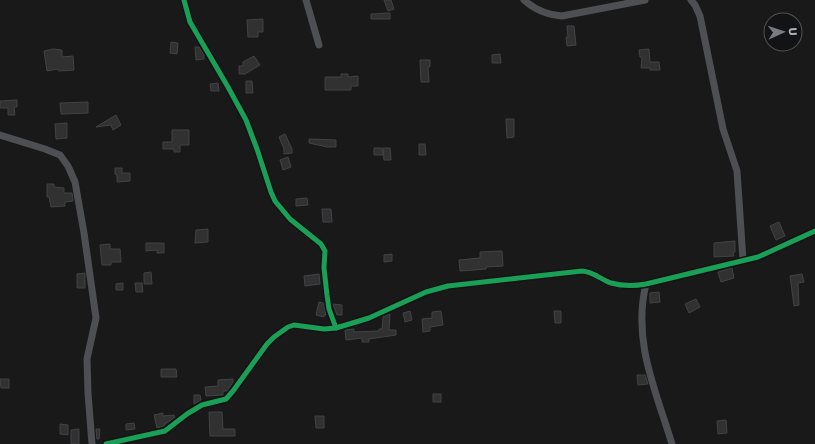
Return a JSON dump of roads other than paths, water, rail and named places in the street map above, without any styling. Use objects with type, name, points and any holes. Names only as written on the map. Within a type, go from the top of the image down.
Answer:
[{"type":"street","points":[[184,0],[190,22],[228,86],[246,120],[271,192],[276,201],[290,219],[320,244],[325,251],[324,268],[329,309],[336,328]]},
{"type":"street","points":[[306,0],[319,45]]},
{"type":"street","points":[[524,0],[540,11],[552,15],[562,16],[645,0]]},
{"type":"street","points":[[691,0],[700,16],[723,129],[737,171],[743,260]]},
{"type":"street","points":[[0,135],[60,155],[68,166],[75,182],[96,318],[87,363],[92,444]]},
{"type":"street","points":[[106,444],[165,431],[184,416],[202,405],[226,399],[266,344],[274,336],[294,325],[324,329],[336,328],[369,318],[426,292],[448,286],[582,271],[589,272],[609,282],[617,284],[646,284],[764,255],[815,231]]},
{"type":"street","points":[[646,284],[642,308],[644,351],[651,379],[672,444]]}]
